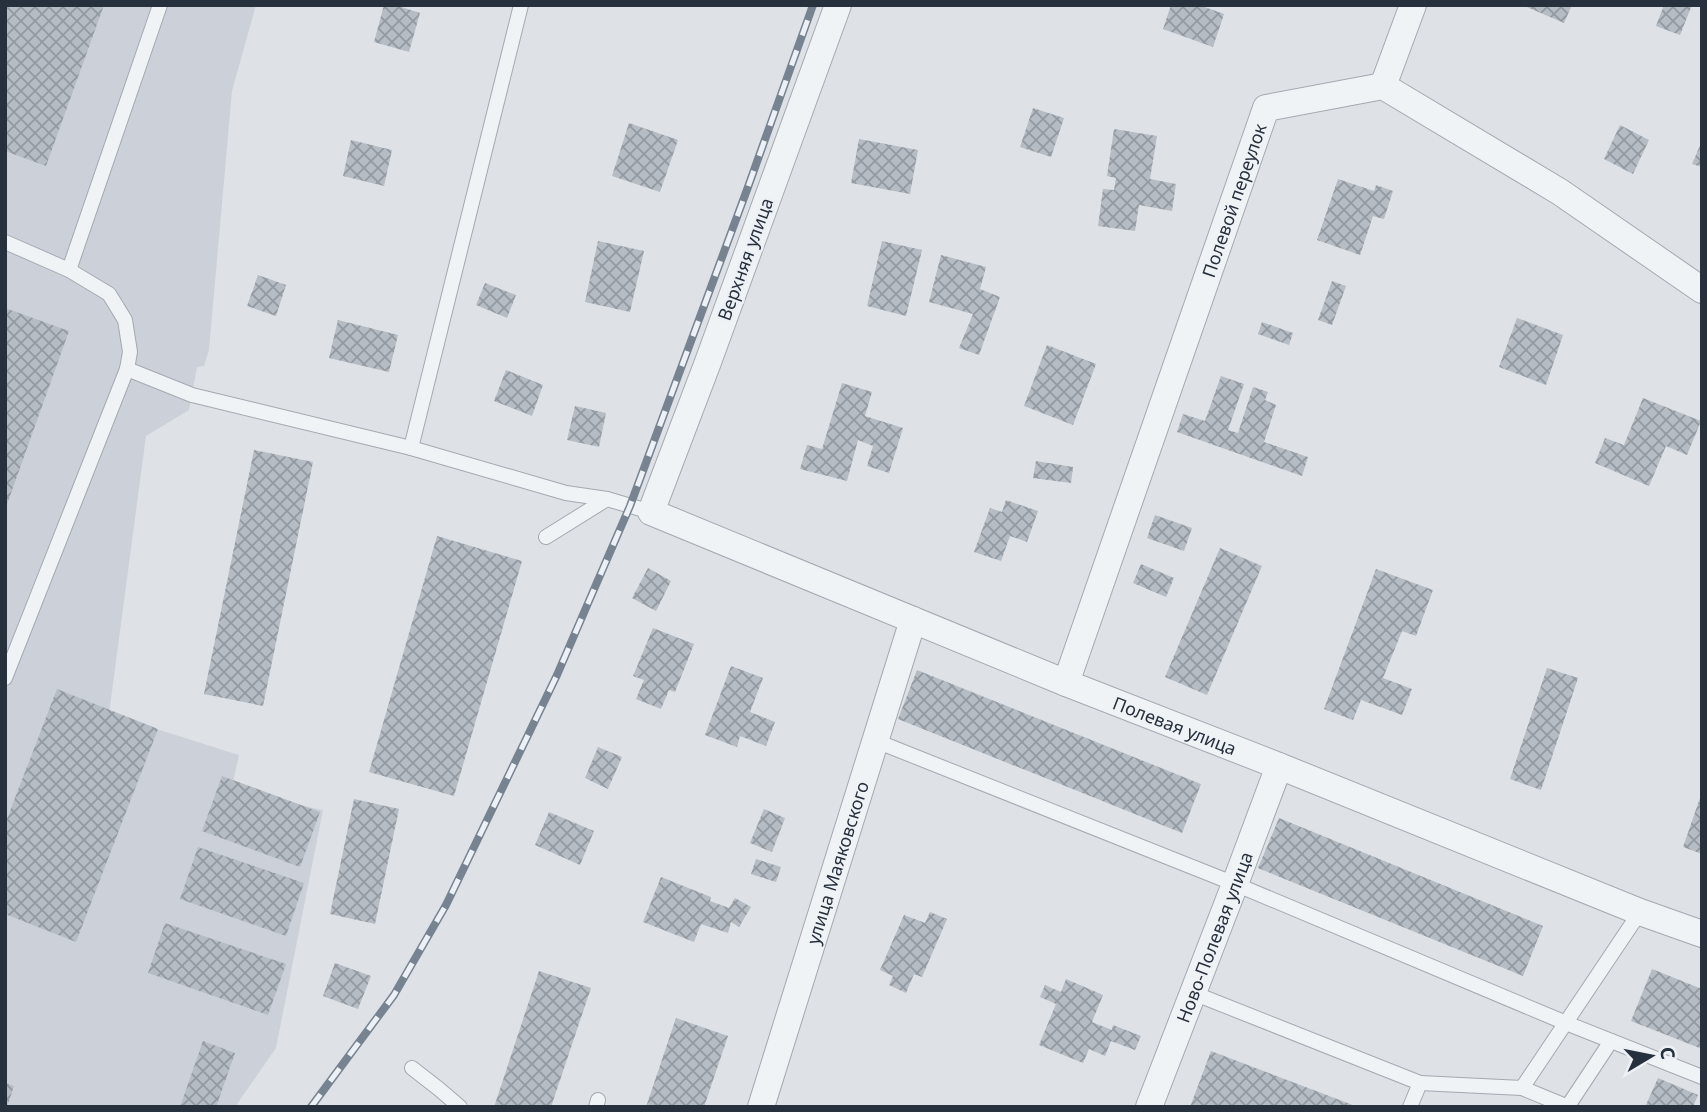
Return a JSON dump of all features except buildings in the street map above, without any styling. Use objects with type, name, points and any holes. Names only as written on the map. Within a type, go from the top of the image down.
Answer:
[{"type":"street","name":"Верхняя улица","points":[[650,512],[708,362],[838,5]]},
{"type":"street","points":[[1413,5],[1383,86],[1560,192],[1702,290]]},
{"type":"street","name":"Полевой переулок","points":[[1066,683],[1266,107],[1383,86]]},
{"type":"street","name":"Полевая улица","points":[[650,512],[1066,683],[1640,912],[1702,934]]},
{"type":"street","name":"улица Маяковского","points":[[761,1107],[913,620]]},
{"type":"street","name":"Ново-Полевая улица","points":[[1149,1107],[1279,766]]},
{"type":"lane","points":[[69,270],[160,5]]},
{"type":"lane","points":[[411,448],[521,5]]},
{"type":"lane","points":[[5,242],[69,270],[109,294],[125,320],[130,352],[127,369],[5,678]]},
{"type":"lane","points":[[127,369],[192,395],[411,448],[566,493],[607,499],[650,512]]},
{"type":"lane","points":[[546,537],[607,499]]},
{"type":"lane","points":[[876,741],[1235,884],[1702,1077]]},
{"type":"lane","points":[[1522,1088],[1640,912]]},
{"type":"lane","points":[[1193,993],[1420,1083],[1522,1088],[1568,1106],[1611,1041]]},
{"type":"lane","points":[[412,1068],[460,1107]]},
{"type":"lane","points":[[1410,1107],[1420,1083]]},
{"type":"shaded area","points":[[5,5],[256,5],[232,91],[209,350],[204,366],[197,367],[189,410],[146,436],[109,714],[239,755],[231,791],[323,810],[276,1048],[235,1107],[5,1107]]},
{"type":"railway","points":[[311,1107],[394,995],[446,905],[557,675],[630,506],[813,5]]}]
